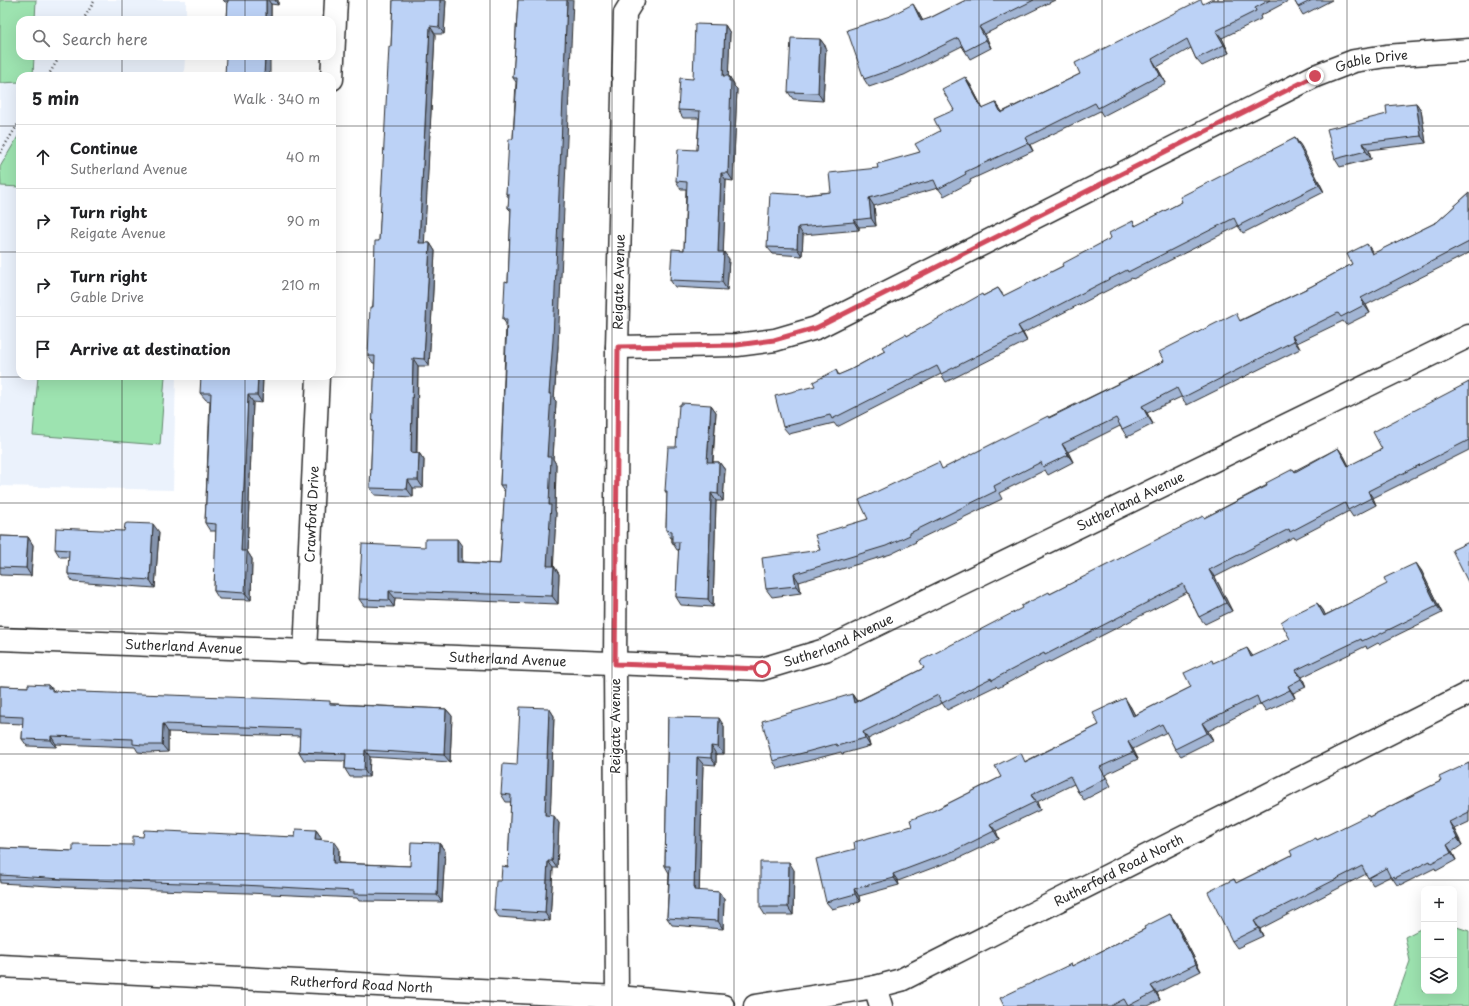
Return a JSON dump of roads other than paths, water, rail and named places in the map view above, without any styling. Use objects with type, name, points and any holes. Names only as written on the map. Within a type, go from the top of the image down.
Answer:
[{"type":"street","points":[[335,16],[336,0]]},
{"type":"street","name":"Reigate Avenue","points":[[617,997],[615,664],[618,347],[625,13],[633,0]]},
{"type":"street","name":"Gable Drive","points":[[618,347],[737,345],[774,340],[816,328],[1315,76],[1354,61],[1386,56],[1469,50]]},
{"type":"street","points":[[332,72],[333,60]]},
{"type":"street","name":"Sutherland Avenue","points":[[0,639],[762,669],[825,650],[1469,336]]},
{"type":"street","name":"Crawford Drive","points":[[305,652],[318,380]]},
{"type":"street","name":"Rutherford Road North","points":[[755,1006],[878,996],[901,980],[1469,693]]},
{"type":"street","name":"Rutherford Road North","points":[[0,966],[617,997],[723,1006]]}]
